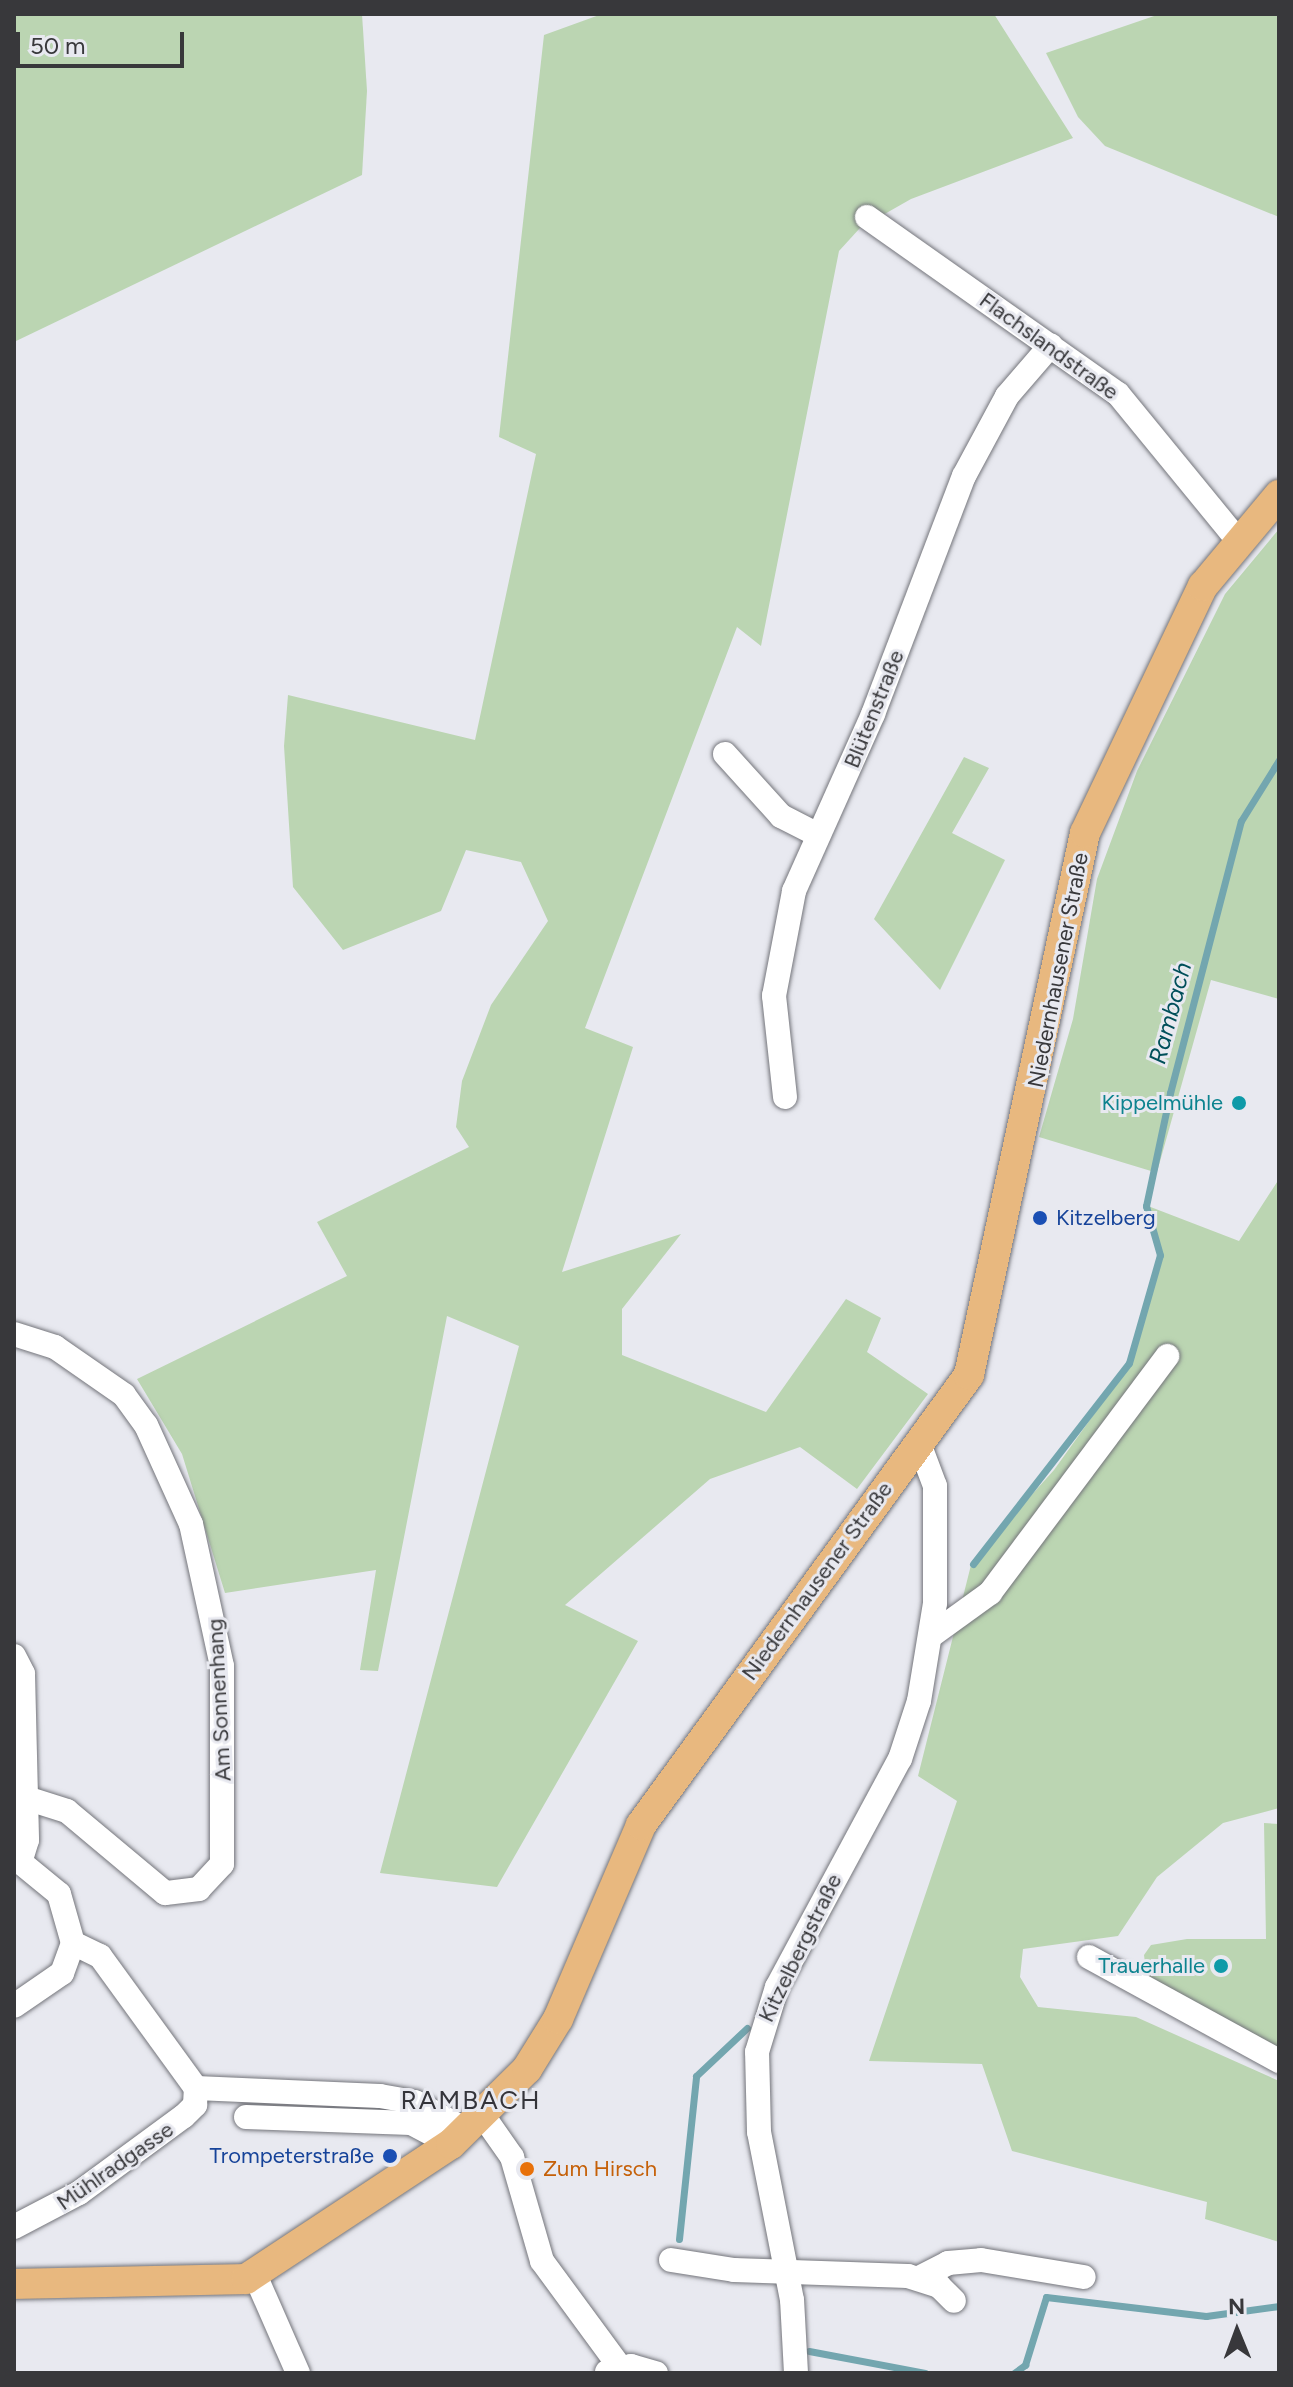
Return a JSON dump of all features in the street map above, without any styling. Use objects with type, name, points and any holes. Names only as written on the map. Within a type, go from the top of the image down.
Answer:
[{"type":"main road","name":"Niedernhausener Straße","points":[[14,2284],[203,2285],[255,2275],[468,2131],[546,2043],[641,1825],[861,1515],[920,1446],[974,1362],[1085,833],[1145,697],[1236,538],[1279,495]]},
{"type":"street","name":"Flachslandstraße","points":[[867,217],[1051,345],[1139,415],[1236,538]]},
{"type":"street","name":"Blütenstraße","points":[[785,1097],[774,1032],[778,961],[794,891],[873,714],[964,476],[1007,396],[1051,345]]},
{"type":"street","points":[[725,754],[781,816],[818,835]]},
{"type":"street","name":"Am Sonnenhang","points":[[14,1334],[55,1347],[124,1395],[146,1425],[191,1524],[222,1666],[222,1864],[199,1889],[165,1893],[67,1811],[26,1798]]},
{"type":"street","points":[[932,1635],[990,1593],[1167,1356]]},
{"type":"street","name":"Kitzelbergstraße","points":[[796,2373],[787,2271],[759,2132],[760,2033],[827,1887],[900,1759],[932,1635],[935,1486],[920,1446]]},
{"type":"street","points":[[14,1656],[23,1674],[26,1798],[18,1858],[59,1894],[73,1943],[62,1973],[14,2006]]},
{"type":"street","points":[[73,1943],[100,1956],[196,2088],[380,2096],[415,2102],[512,2157],[542,2261],[612,2370],[656,2373]]},
{"type":"street","points":[[1089,1957],[1279,2061]]},
{"type":"street","name":"Mühlradgasse","points":[[14,2227],[79,2193],[184,2116],[195,2105],[196,2088]]},
{"type":"street","points":[[246,2117],[411,2123],[468,2131]]},
{"type":"street","points":[[671,2260],[787,2271],[919,2278],[954,2301]]},
{"type":"street","points":[[919,2278],[948,2263],[981,2260],[1084,2277]]},
{"type":"street","points":[[255,2275],[298,2373]]},
{"type":"green space","points":[[14,14],[362,14],[367,91],[362,175],[14,342]]},
{"type":"green space","points":[[602,14],[994,14],[1073,138],[911,199],[860,228],[839,251],[761,646],[737,627],[585,1028],[633,1047],[562,1272],[681,1234],[622,1309],[622,1355],[766,1412],[846,1299],[881,1318],[867,1352],[928,1394],[857,1489],[800,1447],[710,1479],[565,1605],[638,1641],[497,1887],[380,1873],[519,1346],[447,1316],[378,1671],[360,1670],[376,1570],[225,1593],[182,1454],[137,1379],[347,1276],[317,1222],[469,1147],[456,1127],[462,1081],[491,1005],[548,921],[521,862],[466,850],[441,911],[343,950],[293,887],[284,746],[288,695],[475,740],[536,454],[499,437],[544,35]]},
{"type":"green space","points":[[1160,14],[1279,14],[1279,217],[1105,146],[1078,117],[1046,53]]},
{"type":"green space","points":[[1279,529],[1279,999],[1211,980],[1157,1172],[1151,1171],[1039,1137],[1073,1019],[1097,879],[1137,771],[1225,594]]},
{"type":"green space","points":[[964,757],[989,768],[952,833],[1005,860],[940,990],[874,919]]},
{"type":"green space","points":[[1279,1179],[1279,1808],[1223,1823],[1157,1877],[1118,1936],[1023,1949],[1020,1977],[1038,2007],[1136,2017],[1279,2081],[1279,2242],[1205,2219],[1207,2202],[1012,2151],[982,2064],[869,2061],[957,1801],[918,1776],[972,1561],[1054,1470],[1130,1364],[1162,1254],[1148,1206],[1239,1241]]},
{"type":"green space","points":[[1264,1823],[1279,1824],[1279,2051],[1147,1979],[1144,1955],[1151,1945],[1187,1939],[1266,1939]]},
{"type":"waterway","name":"Rambach","points":[[973,1564],[1129,1363],[1160,1255],[1146,1206],[1170,1093],[1241,821],[1279,760]]},
{"type":"waterway","name":"Rambach","points":[[679,2239],[696,2076],[747,2028]]},
{"type":"waterway","points":[[1014,2373],[1025,2365],[1046,2297],[1206,2316],[1279,2306]]},
{"type":"waterway","points":[[809,2351],[925,2373]]},
{"type":"place","name":"Kippelmühle","points":[[1239,1103]]},
{"type":"place","name":"Kitzelberg","points":[[1040,1218]]},
{"type":"place","name":"Trauerhalle","points":[[1221,1966]]},
{"type":"place","name":"Trompeterstraße","points":[[390,2156]]},
{"type":"place","name":"Zum Hirsch","points":[[527,2169]]},
{"type":"district","name":"RAMBACH","points":[[471,2101]]}]
